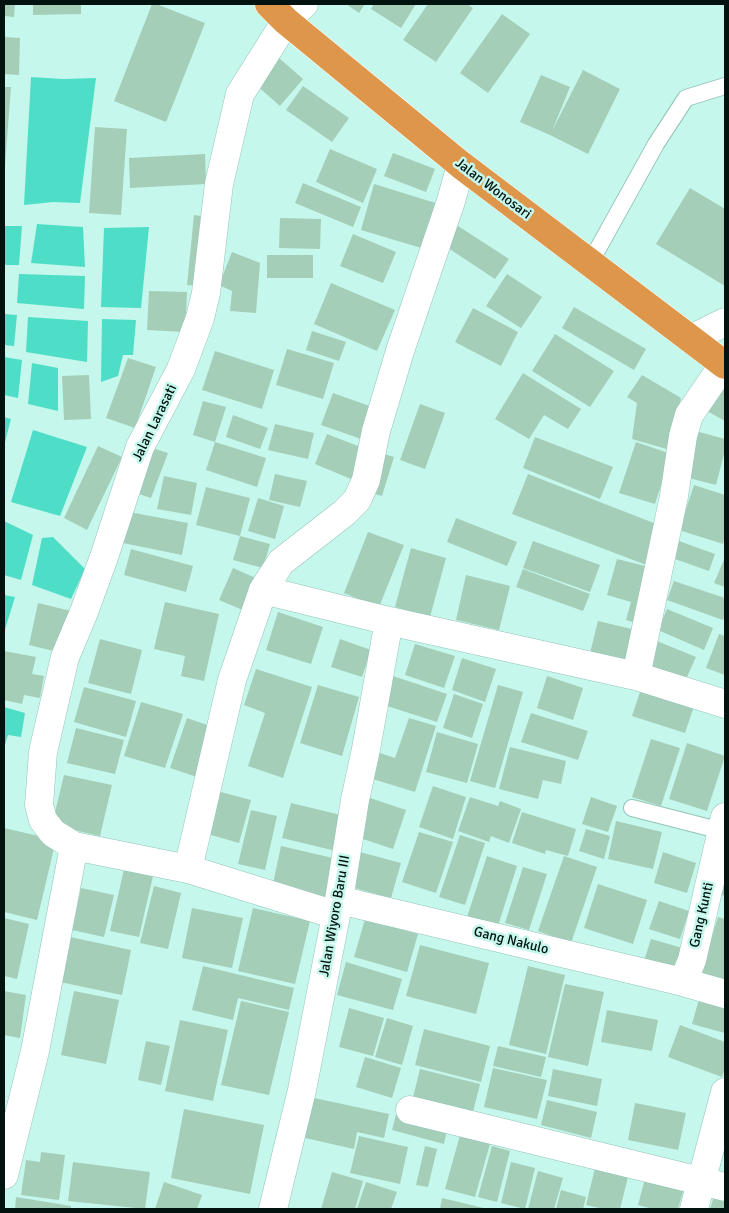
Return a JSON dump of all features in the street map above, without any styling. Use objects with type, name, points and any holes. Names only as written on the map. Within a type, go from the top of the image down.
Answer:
[{"type":"highway","name":"Jalan Wonosari","points":[[286,10],[461,165],[725,364]]},
{"type":"street","name":"Jalan Larasati","points":[[74,846],[54,833],[43,820],[39,804],[43,752],[65,657],[101,566],[140,447],[181,369],[200,318],[206,293],[219,184],[240,94],[286,10]]},
{"type":"street","points":[[188,869],[232,680],[263,590],[281,562],[344,513],[357,500],[366,480],[376,431],[400,351],[451,202],[461,165]]},
{"type":"street","points":[[691,339],[725,322]]},
{"type":"street","points":[[636,676],[674,496],[683,436],[689,415],[725,364]]},
{"type":"street","points":[[263,590],[389,621],[636,676],[725,704]]},
{"type":"street","name":"Jalan Wiyoro Baru III","points":[[274,1209],[302,1090],[338,908],[355,800],[389,621]]},
{"type":"street","name":"Gang Kunti","points":[[683,982],[692,960],[724,824]]},
{"type":"street","points":[[4,1175],[36,1051],[74,846]]},
{"type":"street","name":"Gang Nakulo","points":[[74,846],[188,869],[338,908],[683,982],[725,994]]},
{"type":"street","points":[[694,1209],[713,1184],[725,1092]]},
{"type":"street","points":[[410,1110],[713,1184]]},
{"type":"lane","points":[[590,263],[656,144],[686,98],[725,86]]},
{"type":"lane","points":[[632,808],[724,824]]},
{"type":"shaded area","points":[[31,77],[63,79],[96,78],[80,203],[53,202],[24,205]]},
{"type":"shaded area","points":[[37,224],[83,227],[85,267],[31,263]]},
{"type":"shaded area","points":[[4,226],[22,226],[19,265],[4,265]]},
{"type":"shaded area","points":[[149,227],[141,308],[101,307],[104,228]]},
{"type":"shaded area","points":[[19,274],[85,276],[84,309],[17,303]]},
{"type":"shaded area","points":[[4,314],[17,315],[14,346],[4,345]]},
{"type":"shaded area","points":[[28,317],[88,321],[87,362],[26,352]]},
{"type":"shaded area","points":[[102,319],[136,320],[133,355],[123,355],[118,376],[101,382]]},
{"type":"shaded area","points":[[4,357],[22,360],[18,398],[4,395]]},
{"type":"shaded area","points":[[32,363],[58,368],[58,411],[28,404]]},
{"type":"shaded area","points":[[4,417],[11,419],[4,446]]},
{"type":"shaded area","points":[[33,430],[87,447],[60,516],[11,502]]},
{"type":"shaded area","points":[[4,521],[33,535],[21,580],[4,575]]},
{"type":"shaded area","points":[[53,537],[85,569],[71,599],[32,585],[42,538]]},
{"type":"shaded area","points":[[4,595],[15,597],[4,633]]},
{"type":"shaded area","points":[[4,707],[25,713],[21,737],[8,735],[4,748]]},
{"type":"building","points":[[4,4],[15,4],[14,17],[4,16]]},
{"type":"building","points":[[33,4],[81,4],[81,14],[33,15]]},
{"type":"building","points":[[152,4],[205,23],[166,122],[114,101]]},
{"type":"building","points":[[346,4],[365,4],[359,13]]},
{"type":"building","points":[[374,4],[416,4],[401,28],[371,9]]},
{"type":"building","points":[[428,4],[467,4],[473,8],[436,62],[403,40]]},
{"type":"building","points":[[502,14],[530,34],[488,93],[460,73]]},
{"type":"building","points":[[4,37],[20,38],[19,75],[4,74]]},
{"type":"building","points":[[278,57],[303,79],[280,106],[255,84]]},
{"type":"building","points":[[583,70],[620,89],[588,154],[520,122],[541,75],[570,87],[552,131]]},
{"type":"building","points":[[303,86],[349,118],[332,142],[286,110]]},
{"type":"building","points":[[4,87],[11,87],[5,166],[4,166]]},
{"type":"building","points":[[95,127],[127,129],[121,215],[89,213]]},
{"type":"building","points":[[330,149],[377,169],[363,203],[316,182]]},
{"type":"building","points":[[393,153],[435,169],[426,192],[384,176]]},
{"type":"building","points":[[205,154],[206,184],[130,188],[129,158]]},
{"type":"building","points":[[303,183],[361,207],[353,227],[295,203]]},
{"type":"building","points":[[374,184],[442,205],[428,250],[361,230]]},
{"type":"building","points":[[690,188],[725,209],[725,286],[656,244]]},
{"type":"building","points":[[194,215],[209,217],[201,286],[187,285]]},
{"type":"building","points":[[280,218],[321,219],[320,249],[279,248]]},
{"type":"building","points":[[455,224],[509,259],[495,279],[442,244]]},
{"type":"building","points":[[353,234],[396,252],[383,283],[340,266]]},
{"type":"building","points":[[232,252],[260,263],[256,313],[230,311],[232,291],[219,285]]},
{"type":"building","points":[[267,255],[313,255],[313,278],[267,278]]},
{"type":"building","points":[[507,274],[542,297],[521,328],[486,306]]},
{"type":"building","points":[[331,283],[395,310],[377,351],[314,324]]},
{"type":"building","points":[[149,291],[187,292],[185,332],[147,330]]},
{"type":"building","points":[[574,307],[646,349],[634,370],[562,328]]},
{"type":"building","points":[[473,308],[518,332],[501,366],[455,342]]},
{"type":"building","points":[[312,331],[346,342],[339,361],[306,350]]},
{"type":"building","points":[[555,334],[614,371],[590,407],[532,371]]},
{"type":"building","points":[[287,349],[334,363],[323,399],[276,385]]},
{"type":"building","points":[[215,351],[274,370],[262,409],[202,390]]},
{"type":"building","points":[[128,358],[156,367],[135,428],[106,418]]},
{"type":"building","points":[[523,373],[581,409],[568,429],[544,415],[529,439],[495,419]]},
{"type":"building","points":[[89,375],[91,419],[64,420],[62,376]]},
{"type":"building","points":[[642,375],[681,398],[670,450],[632,439],[637,403],[627,397]]},
{"type":"building","points":[[725,384],[725,421],[705,410]]},
{"type":"building","points":[[333,393],[375,408],[364,440],[321,425]]},
{"type":"building","points":[[203,401],[226,407],[215,442],[193,435]]},
{"type":"building","points":[[420,404],[445,413],[425,469],[400,460]]},
{"type":"building","points":[[233,415],[268,428],[260,449],[226,437]]},
{"type":"building","points":[[275,424],[314,433],[308,459],[268,450]]},
{"type":"building","points":[[692,430],[725,439],[725,450],[716,485],[681,476]]},
{"type":"building","points":[[327,434],[363,448],[351,479],[315,464]]},
{"type":"building","points":[[535,437],[613,467],[600,499],[523,468]]},
{"type":"building","points":[[215,442],[266,458],[257,487],[206,470]]},
{"type":"building","points":[[636,442],[671,454],[655,504],[619,493]]},
{"type":"building","points":[[98,446],[122,457],[87,530],[64,518]]},
{"type":"building","points":[[149,447],[168,453],[151,498],[133,492]]},
{"type":"building","points":[[381,453],[394,457],[382,496],[368,492]]},
{"type":"building","points":[[275,474],[307,481],[300,507],[269,500]]},
{"type":"building","points":[[528,474],[664,527],[649,566],[512,514]]},
{"type":"building","points":[[164,476],[197,483],[191,515],[157,509]]},
{"type":"building","points":[[694,485],[725,495],[725,536],[723,544],[679,530]]},
{"type":"building","points":[[206,487],[250,498],[240,536],[196,525]]},
{"type":"building","points":[[258,498],[284,506],[275,539],[248,531]]},
{"type":"building","points":[[129,512],[188,523],[182,555],[123,543]]},
{"type":"building","points":[[456,518],[517,542],[507,566],[447,542]]},
{"type":"building","points":[[368,532],[404,545],[379,607],[344,593]]},
{"type":"building","points":[[240,536],[270,544],[263,568],[233,560]]},
{"type":"building","points":[[533,541],[600,565],[590,592],[523,568]]},
{"type":"building","points":[[679,541],[715,554],[709,571],[672,558]]},
{"type":"building","points":[[411,548],[446,558],[430,617],[395,607]]},
{"type":"building","points":[[131,549],[193,566],[186,592],[124,575]]},
{"type":"building","points":[[617,559],[653,568],[638,624],[626,620],[631,602],[607,595]]},
{"type":"building","points":[[725,560],[725,587],[714,583]]},
{"type":"building","points":[[233,568],[258,579],[245,611],[219,600]]},
{"type":"building","points":[[523,569],[590,594],[583,611],[516,587]]},
{"type":"building","points":[[466,575],[510,586],[499,630],[456,620]]},
{"type":"building","points":[[674,581],[725,598],[723,620],[667,600]]},
{"type":"building","points":[[165,602],[219,614],[204,681],[181,676],[185,656],[154,649]]},
{"type":"building","points":[[38,603],[71,611],[62,653],[29,645]]},
{"type":"building","points":[[667,609],[713,628],[704,650],[658,630]]},
{"type":"building","points":[[278,612],[323,627],[311,664],[266,650]]},
{"type":"building","points":[[598,621],[636,630],[627,667],[589,657]]},
{"type":"building","points":[[719,634],[725,636],[725,675],[706,668]]},
{"type":"building","points":[[100,639],[142,650],[131,694],[88,683]]},
{"type":"building","points":[[340,639],[371,650],[362,677],[331,667]]},
{"type":"building","points":[[657,641],[696,657],[683,686],[645,670]]},
{"type":"building","points":[[415,644],[455,656],[444,688],[405,675]]},
{"type":"building","points":[[4,651],[36,657],[32,674],[44,676],[40,698],[24,695],[22,704],[4,700]]},
{"type":"building","points":[[462,658],[496,669],[485,702],[452,690]]},
{"type":"building","points":[[256,669],[312,687],[283,778],[248,766],[265,713],[244,705]]},
{"type":"building","points":[[390,675],[447,694],[437,722],[381,704]]},
{"type":"building","points":[[547,676],[583,688],[573,720],[537,708]]},
{"type":"building","points":[[318,685],[359,697],[342,756],[300,743]]},
{"type":"building","points":[[498,685],[523,692],[495,788],[470,781]]},
{"type":"building","points":[[642,686],[695,703],[685,733],[632,716]]},
{"type":"building","points":[[84,687],[136,701],[126,737],[74,722]]},
{"type":"building","points":[[454,694],[483,704],[472,738],[443,728]]},
{"type":"building","points":[[141,702],[183,714],[165,768],[124,756]]},
{"type":"building","points":[[531,713],[588,731],[578,760],[521,742]]},
{"type":"building","points":[[187,718],[219,729],[203,779],[170,768]]},
{"type":"building","points":[[409,718],[436,726],[415,792],[366,777],[374,751],[395,758]]},
{"type":"building","points":[[76,728],[124,740],[115,774],[67,763]]},
{"type":"building","points":[[437,732],[478,744],[467,783],[426,772]]},
{"type":"building","points":[[651,739],[680,748],[661,806],[632,797]]},
{"type":"building","points":[[687,743],[725,756],[707,811],[669,799]]},
{"type":"building","points":[[510,747],[566,761],[561,784],[543,780],[538,799],[499,789]]},
{"type":"building","points":[[64,775],[112,785],[100,836],[52,825]]},
{"type":"building","points":[[433,786],[466,797],[453,839],[419,827]]},
{"type":"building","points":[[217,791],[251,800],[239,843],[204,833]]},
{"type":"building","points":[[367,797],[406,810],[393,849],[354,836]]},
{"type":"building","points":[[470,797],[498,806],[500,801],[521,809],[509,843],[491,836],[489,842],[458,831]]},
{"type":"building","points":[[591,797],[617,806],[608,832],[582,824]]},
{"type":"building","points":[[291,803],[345,816],[336,851],[282,838]]},
{"type":"building","points":[[251,810],[277,816],[265,870],[238,864]]},
{"type":"building","points":[[522,812],[576,829],[568,856],[546,850],[545,854],[512,843]]},
{"type":"building","points":[[616,821],[662,832],[653,869],[608,859]]},
{"type":"building","points":[[4,828],[56,840],[37,920],[4,912]]},
{"type":"building","points":[[586,829],[610,836],[604,859],[579,851]]},
{"type":"building","points":[[419,832],[453,842],[436,893],[402,882]]},
{"type":"building","points":[[460,835],[485,843],[465,905],[439,897]]},
{"type":"building","points":[[281,846],[337,859],[327,905],[271,893]]},
{"type":"building","points":[[356,851],[401,863],[391,898],[347,886]]},
{"type":"building","points":[[663,852],[696,863],[687,893],[654,883]]},
{"type":"building","points":[[487,856],[517,866],[498,926],[467,917]]},
{"type":"building","points":[[564,856],[597,867],[571,943],[538,931]]},
{"type":"building","points":[[523,867],[547,874],[529,930],[505,923]]},
{"type":"building","points":[[124,869],[153,876],[139,937],[110,931]]},
{"type":"building","points":[[725,873],[725,896],[718,894]]},
{"type":"building","points":[[598,884],[647,900],[633,944],[584,928]]},
{"type":"building","points":[[154,886],[181,893],[168,949],[140,943]]},
{"type":"building","points":[[81,888],[114,895],[104,937],[72,930]]},
{"type":"building","points":[[659,901],[689,911],[680,939],[649,929]]},
{"type":"building","points":[[192,908],[243,918],[232,968],[182,958]]},
{"type":"building","points":[[253,908],[310,921],[295,984],[238,971]]},
{"type":"building","points":[[718,917],[725,919],[725,984],[700,976]]},
{"type":"building","points":[[4,918],[29,924],[17,979],[4,976]]},
{"type":"building","points":[[365,919],[418,934],[407,972],[354,957]]},
{"type":"building","points":[[70,937],[131,950],[122,995],[60,982]]},
{"type":"building","points":[[651,939],[686,949],[677,978],[642,967]]},
{"type":"building","points":[[420,945],[489,963],[476,1014],[406,996]]},
{"type":"building","points":[[346,962],[402,979],[393,1010],[337,995]]},
{"type":"building","points":[[203,966],[294,988],[289,1010],[238,998],[233,1020],[192,1010]]},
{"type":"building","points":[[528,966],[565,975],[546,1054],[509,1045]]},
{"type":"building","points":[[565,984],[604,992],[588,1066],[548,1057]]},
{"type":"building","points":[[4,991],[26,995],[20,1038],[4,1035]]},
{"type":"building","points":[[74,991],[119,1000],[106,1064],[61,1055]]},
{"type":"building","points":[[699,999],[725,1007],[725,1033],[692,1024]]},
{"type":"building","points":[[241,1001],[289,1012],[269,1095],[221,1085]]},
{"type":"building","points":[[349,1008],[384,1018],[373,1056],[339,1047]]},
{"type":"building","points":[[607,1010],[658,1020],[652,1051],[601,1042]]},
{"type":"building","points":[[387,1018],[413,1026],[402,1065],[375,1057]]},
{"type":"building","points":[[180,1020],[228,1030],[213,1101],[165,1091]]},
{"type":"building","points":[[680,1025],[725,1042],[725,1069],[722,1077],[668,1057]]},
{"type":"building","points":[[424,1029],[490,1046],[481,1082],[415,1065]]},
{"type":"building","points":[[146,1041],[170,1046],[161,1085],[138,1080]]},
{"type":"building","points":[[498,1046],[546,1057],[541,1077],[493,1066]]},
{"type":"building","points":[[365,1057],[401,1068],[392,1098],[356,1087]]},
{"type":"building","points":[[493,1068],[547,1080],[537,1119],[484,1107]]},
{"type":"building","points":[[420,1069],[480,1084],[472,1116],[412,1101]]},
{"type":"building","points":[[553,1069],[602,1079],[597,1106],[548,1096]]},
{"type":"building","points":[[314,1098],[389,1114],[384,1138],[357,1132],[354,1149],[305,1138]]},
{"type":"building","points":[[547,1100],[597,1112],[591,1138],[541,1125]]},
{"type":"building","points":[[635,1103],[686,1113],[678,1150],[628,1140]]},
{"type":"building","points":[[184,1109],[264,1125],[250,1194],[171,1178]]},
{"type":"building","points":[[397,1111],[448,1125],[444,1144],[392,1130]]},
{"type":"building","points":[[460,1135],[490,1144],[475,1197],[445,1189]]},
{"type":"building","points":[[359,1136],[408,1147],[400,1184],[350,1173]]},
{"type":"building","points":[[425,1146],[437,1149],[428,1187],[416,1185]]},
{"type":"building","points":[[492,1146],[510,1151],[497,1202],[478,1197]]},
{"type":"building","points":[[41,1152],[65,1155],[59,1200],[21,1195],[26,1160],[40,1162]]},
{"type":"building","points":[[73,1162],[150,1172],[145,1209],[68,1201]]},
{"type":"building","points":[[511,1162],[535,1168],[525,1209],[501,1203]]},
{"type":"building","points":[[596,1164],[629,1173],[620,1209],[604,1209],[586,1205]]},
{"type":"building","points":[[538,1171],[563,1178],[554,1209],[528,1209]]},
{"type":"building","points":[[647,1171],[686,1181],[678,1209],[653,1209],[638,1205]]},
{"type":"building","points":[[332,1172],[363,1181],[355,1209],[321,1209]]},
{"type":"building","points":[[164,1182],[202,1195],[197,1209],[155,1209]]},
{"type":"building","points":[[366,1182],[397,1192],[391,1209],[357,1209]]},
{"type":"building","points":[[561,1190],[586,1197],[583,1209],[556,1209]]},
{"type":"building","points":[[716,1190],[725,1193],[725,1209],[710,1209]]},
{"type":"building","points":[[16,1197],[71,1206],[71,1209],[15,1209]]},
{"type":"building","points":[[442,1198],[488,1209],[440,1209]]}]
